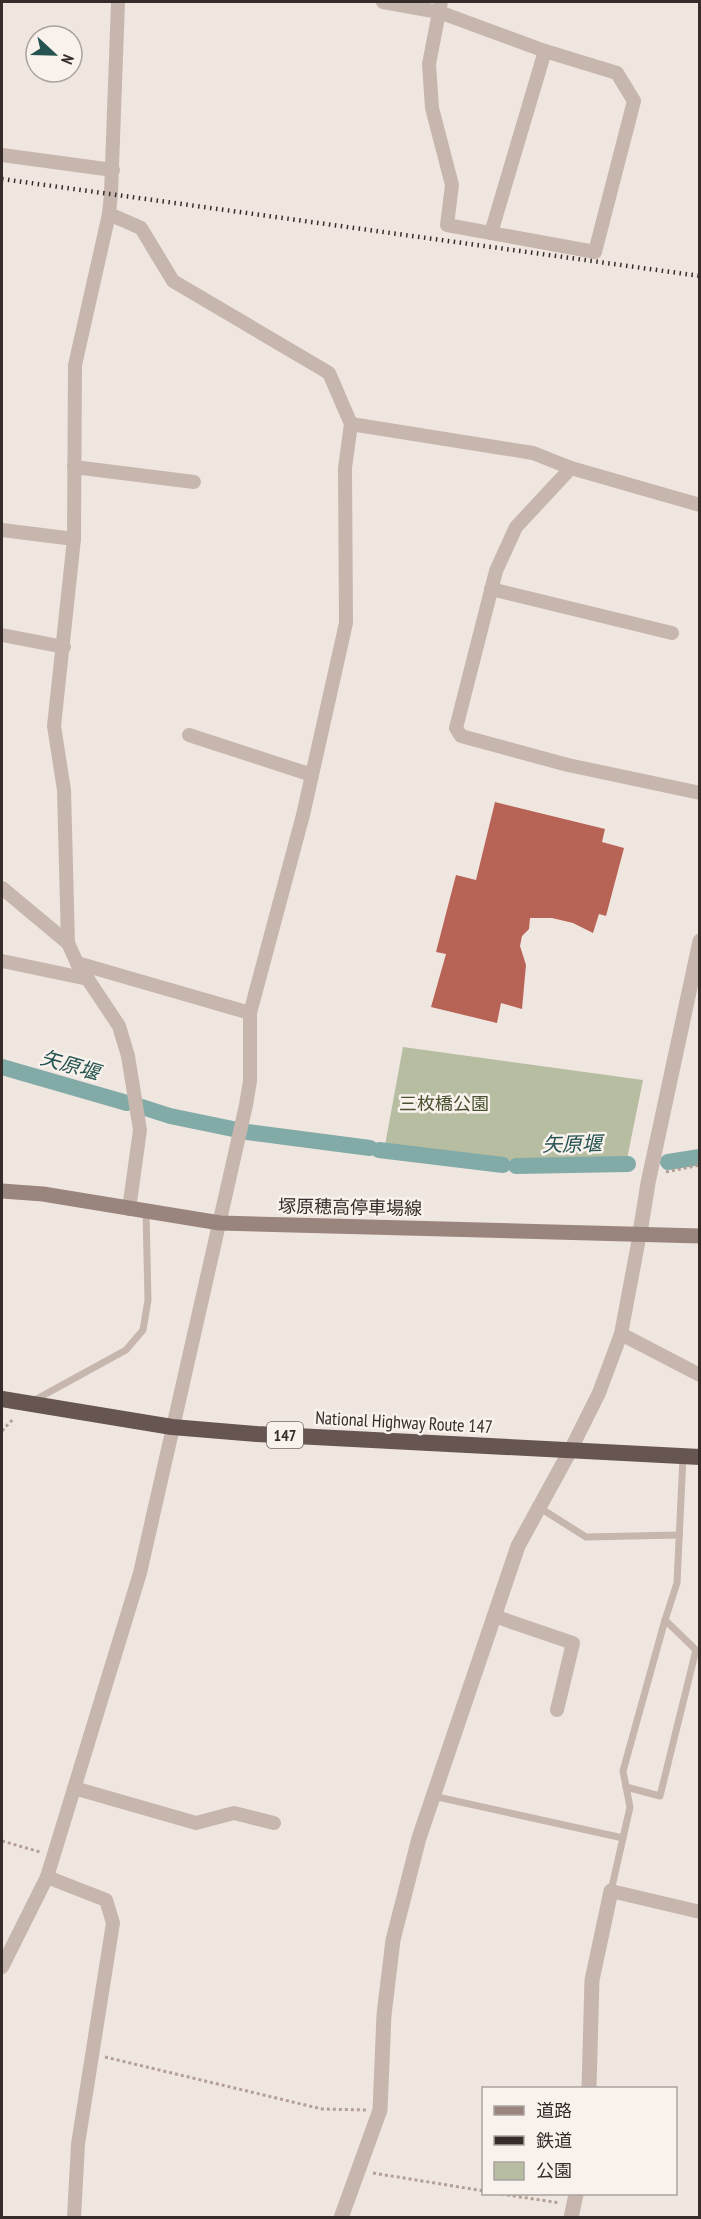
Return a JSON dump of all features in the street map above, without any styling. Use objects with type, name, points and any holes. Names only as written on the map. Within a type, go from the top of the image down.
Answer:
[{"type":"highway","name":"National Highway Route 147","points":[[2,1399],[172,1427],[257,1434],[691,1457]]},
{"type":"main road","name":"塚原穂高停車場線","points":[[2,1191],[42,1194],[220,1223],[699,1236]]},
{"type":"street","points":[[118,2],[109,214],[75,365],[74,539],[54,726],[64,790],[68,944],[77,963],[119,1026],[128,1056],[140,1130],[129,1209]]},
{"type":"street","points":[[383,2],[440,7],[545,51],[617,73],[634,101],[595,252],[447,225],[452,185],[432,108],[429,63],[440,7]]},
{"type":"street","points":[[491,233],[545,51]]},
{"type":"street","points":[[2,154],[112,170]]},
{"type":"street","points":[[2,1967],[47,1877],[140,1573],[250,1082],[250,1013],[303,815],[346,623],[345,468],[351,424],[329,373],[173,281],[141,228],[109,214]]},
{"type":"street","points":[[351,424],[533,453],[571,468],[699,505]]},
{"type":"street","points":[[74,467],[194,482]]},
{"type":"street","points":[[571,468],[516,527],[496,571],[456,728],[461,736],[568,765],[699,793]]},
{"type":"street","points":[[2,530],[74,539]]},
{"type":"street","points":[[491,590],[672,633]]},
{"type":"street","points":[[2,635],[64,646]]},
{"type":"street","points":[[189,735],[312,775]]},
{"type":"street","points":[[2,888],[68,944]]},
{"type":"street","points":[[341,2217],[380,2110],[384,2015],[393,1940],[419,1838],[518,1546],[599,1393],[621,1334],[648,1183],[694,994],[699,941]]},
{"type":"street","points":[[2,961],[88,979]]},
{"type":"street","points":[[77,963],[250,1013]]},
{"type":"street","points":[[621,1334],[699,1375]]},
{"type":"street","points":[[494,1616],[573,1643],[557,1710]]},
{"type":"street","points":[[74,1788],[195,1823],[234,1813],[274,1823]]},
{"type":"street","points":[[47,1877],[106,1900],[113,1923],[78,2144],[74,2217]]},
{"type":"street","points":[[589,2087],[592,1980],[611,1892],[699,1912]]},
{"type":"lane","points":[[28,1404],[126,1350],[143,1330],[148,1300],[146,1212]]},
{"type":"lane","points":[[611,1892],[630,1807],[623,1771],[677,1583],[679,1535],[691,1457]]},
{"type":"lane","points":[[539,1508],[586,1537],[679,1535]]},
{"type":"lane","points":[[626,1787],[660,1796],[696,1650],[665,1620]]},
{"type":"lane","points":[[433,1796],[623,1838]]},
{"type":"path","points":[[658,1173],[699,1165]]},
{"type":"path","points":[[2,1841],[54,1856]]},
{"type":"path","points":[[92,2054],[322,2109],[380,2110]]},
{"type":"path","points":[[358,2170],[482,2191]]},
{"type":"path","points":[[513,2195],[573,2205]]},
{"type":"green space","name":"三枚橋公園","points":[[403,1047],[643,1080],[627,1159],[526,1162],[385,1145]]},
{"type":"building","points":[[495,802],[605,829],[602,842],[624,848],[606,916],[599,914],[593,933],[573,923],[552,918],[530,918],[529,929],[522,936],[520,946],[526,965],[522,1009],[501,1003],[497,1023],[431,1007],[446,954],[436,952],[456,875],[476,880]]},
{"type":"waterway","name":"矢原堰","points":[[2,1067],[127,1103]]},
{"type":"waterway","name":"矢原堰","points":[[142,1107],[170,1116],[233,1129]]},
{"type":"waterway","name":"矢原堰","points":[[247,1132],[370,1148]]},
{"type":"waterway","name":"矢原堰","points":[[379,1150],[503,1165]]},
{"type":"waterway","name":"矢原堰","points":[[668,1162],[700,1157]]},
{"type":"waterway","name":"矢原堰","points":[[516,1166],[628,1164]]},
{"type":"railway","points":[[2,179],[700,276]]}]
